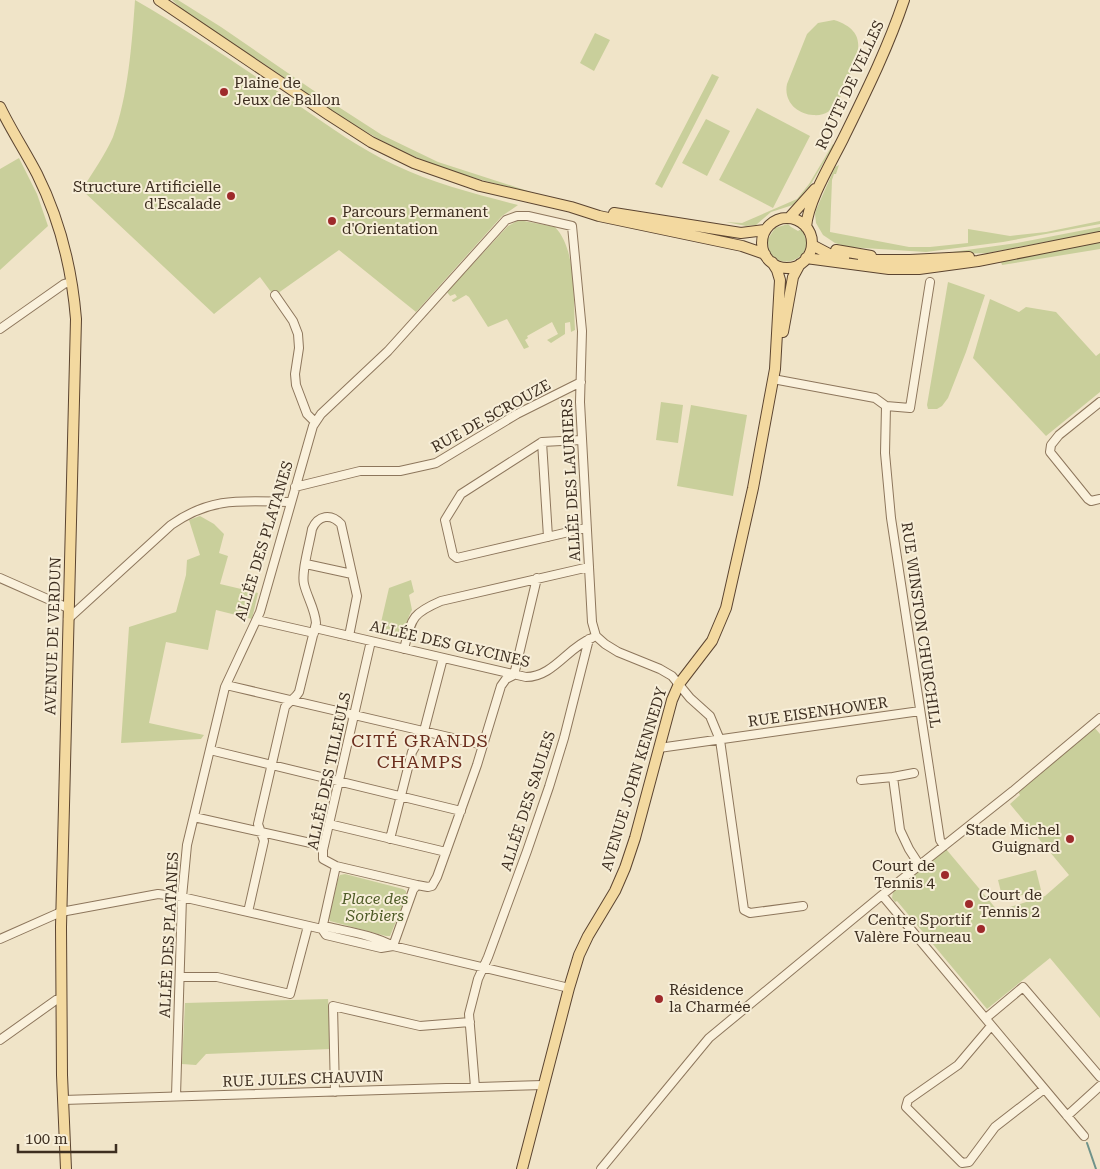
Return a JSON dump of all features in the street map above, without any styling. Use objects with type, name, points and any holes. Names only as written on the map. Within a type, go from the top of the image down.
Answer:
[{"type":"main road","points":[[159,0],[371,142],[414,163],[480,186],[571,207],[741,233],[765,230]]},
{"type":"main road","name":"ROUTE DE VELLES","points":[[806,227],[808,212],[870,82],[904,0]]},
{"type":"main road","name":"AVENUE DE VERDUN","points":[[0,107],[47,197],[58,229],[71,282],[76,318],[61,912],[61,999],[66,1169]]},
{"type":"main road","name":"ROUTE DE VELLES","points":[[789,218],[821,183]]},
{"type":"main road","points":[[571,207],[599,216],[742,246],[766,254],[785,267],[803,261],[889,269],[919,269],[956,265],[1100,236]]},
{"type":"main road","points":[[766,254],[763,236],[765,230],[775,221],[789,218],[801,222],[806,227],[811,241],[803,261]]},
{"type":"main road","points":[[811,241],[841,252],[910,260],[1017,252]]},
{"type":"main road","name":"AVENUE JOHN KENNEDY","points":[[766,254],[777,270],[780,280],[774,374]]},
{"type":"main road","name":"AVENUE JOHN KENNEDY","points":[[522,1169],[568,988],[579,955],[625,868],[635,838],[666,718],[679,684],[712,641],[726,608],[753,488],[793,277],[803,261]]},
{"type":"street","name":"ALLÉE DES PLATANES","points":[[176,1096],[182,897],[187,845],[226,685],[260,612],[290,502],[315,422],[321,414],[388,351],[506,220],[517,216],[528,216],[572,226]]},
{"type":"street","name":"ALLÉE DES LAURIERS","points":[[572,226],[582,331],[582,440],[593,638]]},
{"type":"street","points":[[0,329],[64,284],[71,282]]},
{"type":"street","points":[[774,374],[875,398],[886,406],[910,408],[930,282]]},
{"type":"street","points":[[275,295],[298,334],[299,348],[295,374],[296,385],[307,414],[315,422]]},
{"type":"street","name":"RUE DE SCROUZE","points":[[295,487],[360,471],[400,471],[436,464],[517,414],[581,382]]},
{"type":"street","points":[[1100,402],[1059,434],[1051,445],[1050,452],[1088,499],[1091,501],[1100,499]]},
{"type":"street","name":"RUE WINSTON CHURCHILL","points":[[886,406],[885,453],[887,480],[940,840],[944,846]]},
{"type":"street","points":[[582,440],[542,442],[461,494],[445,520],[453,555],[456,558],[586,528]]},
{"type":"street","points":[[542,442],[548,537]]},
{"type":"street","points":[[68,619],[171,525],[182,518],[215,504],[237,500],[290,502]]},
{"type":"street","points":[[248,912],[264,841],[258,824],[285,707],[294,700],[299,692],[314,630],[316,615],[304,583],[312,529],[316,521],[323,517],[336,519],[341,524],[352,574],[357,597],[349,636]]},
{"type":"street","points":[[306,564],[352,574]]},
{"type":"street","points":[[404,649],[412,620],[424,609],[441,601],[588,567]]},
{"type":"street","points":[[0,578],[68,608]]},
{"type":"street","points":[[336,866],[417,885],[432,886],[461,811],[501,686],[506,679],[514,675],[537,578]]},
{"type":"street","name":"ALLÉE DES GLYCINES","points":[[257,620],[349,636],[514,675],[534,677],[546,672],[582,642],[593,638]]},
{"type":"street","points":[[593,638],[618,652],[660,669],[672,676],[690,698],[710,716],[720,740],[744,910],[750,913],[803,906]]},
{"type":"street","name":"ALLÉE DES SAULES","points":[[475,1087],[469,1014],[482,967],[488,957],[549,787],[593,638]]},
{"type":"street","name":"ALLÉE DES TILLEULS","points":[[322,929],[336,866],[323,859],[324,846],[371,641]]},
{"type":"street","points":[[390,839],[412,752],[424,731],[442,658]]},
{"type":"street","points":[[226,685],[483,745]]},
{"type":"street","name":"RUE EISENHOWER","points":[[658,748],[920,711]]},
{"type":"street","points":[[601,1169],[709,1038],[1100,718]]},
{"type":"street","points":[[210,750],[461,811]]},
{"type":"street","points":[[861,780],[914,773]]},
{"type":"street","points":[[892,776],[900,830],[920,866]]},
{"type":"street","points":[[194,817],[324,846]]},
{"type":"street","points":[[329,824],[446,852]]},
{"type":"street","points":[[393,946],[413,890],[417,885]]},
{"type":"street","points":[[0,938],[61,912],[158,894],[182,897],[322,929],[326,936],[369,946],[381,948],[393,946],[568,988]]},
{"type":"street","points":[[882,895],[1084,1136]]},
{"type":"street","points":[[180,977],[217,977],[290,994],[308,926]]},
{"type":"street","points":[[986,1018],[1023,987],[1100,1077]]},
{"type":"street","points":[[0,1040],[56,1000],[61,999]]},
{"type":"street","points":[[335,1092],[333,1006],[420,1026],[470,1022]]},
{"type":"street","points":[[991,1026],[958,1065],[908,1100],[906,1107],[962,1163],[968,1162],[996,1127],[1044,1089]]},
{"type":"street","name":"RUE JULES CHAUVIN","points":[[63,1100],[543,1085]]},
{"type":"street","points":[[1067,1116],[1100,1086]]},
{"type":"green space","points":[[135,0],[197,38],[345,137],[382,159],[440,183],[518,205],[502,216],[416,312],[339,250],[274,296],[260,277],[214,314],[82,190],[110,144],[118,121],[128,70]]},
{"type":"green space","points":[[172,0],[178,0],[221,27],[382,135],[438,162],[534,193],[456,172],[394,147],[362,129],[186,13]]},
{"type":"green space","points":[[834,20],[853,30],[857,37],[858,52],[840,98],[832,109],[821,115],[806,114],[793,106],[789,100],[786,87],[807,34],[818,23]]},
{"type":"green space","points":[[595,33],[610,40],[594,71],[580,63]]},
{"type":"green space","points":[[712,74],[719,77],[662,188],[655,184]]},
{"type":"green space","points":[[757,108],[810,136],[773,208],[719,180]]},
{"type":"green space","points":[[706,119],[730,131],[707,176],[682,163]]},
{"type":"green space","points":[[833,144],[811,184],[793,205],[771,212],[756,225],[746,226],[726,222],[742,223],[797,199],[809,184]]},
{"type":"green space","points":[[19,158],[37,194],[48,226],[0,270],[0,169]]},
{"type":"green space","points":[[839,165],[832,180],[830,232],[909,247],[930,247],[968,243],[968,229],[1010,236],[1046,232],[1100,221],[1100,224],[1003,242],[926,252],[848,247],[835,243],[823,235],[816,223],[815,214],[835,167]]},
{"type":"green space","points":[[519,220],[555,227],[567,248],[574,290],[575,330],[571,332],[570,322],[565,323],[565,334],[551,343],[547,340],[558,334],[552,322],[527,336],[528,338],[525,340],[529,347],[524,349],[507,319],[488,327],[469,297],[466,295],[454,302],[452,300],[457,297],[455,294],[450,296],[447,292],[508,226]]},
{"type":"green space","points":[[788,224],[798,231],[801,229],[806,240],[805,250],[800,257],[792,261],[783,261],[775,258],[769,251],[768,239],[775,228]]},
{"type":"green space","points":[[1100,227],[1100,232],[987,253],[931,255],[1017,243]]},
{"type":"green space","points":[[1100,241],[1100,249],[1002,265],[1001,262],[1009,258]]},
{"type":"green space","points":[[948,282],[985,295],[948,398],[937,409],[928,409],[927,405]]},
{"type":"green space","points":[[990,299],[1019,312],[1026,307],[1056,312],[1096,356],[1100,353],[1100,392],[1046,436],[973,358]]},
{"type":"green space","points":[[661,402],[683,405],[678,443],[656,440]]},
{"type":"green space","points":[[691,405],[747,415],[733,496],[677,486]]},
{"type":"green space","points":[[200,516],[214,524],[224,534],[219,553],[228,556],[220,584],[258,593],[252,619],[216,610],[208,650],[166,642],[149,723],[204,735],[201,739],[121,743],[129,627],[176,612],[186,575],[187,560],[200,555],[189,520]]},
{"type":"green space","points":[[411,580],[414,592],[409,595],[412,610],[402,633],[400,636],[379,631],[389,588]]},
{"type":"green space","points":[[1094,727],[1100,734],[1100,1018],[1050,958],[987,1009],[897,901],[895,902],[892,898],[893,892],[946,849],[998,911],[1045,896],[1069,875],[1010,804],[1020,795],[1017,790]]},
{"type":"green space","points":[[1036,870],[1041,890],[1003,900],[998,880]]},
{"type":"green space","name":"Place des Sorbiers","points":[[345,874],[406,891],[406,897],[390,936],[330,921],[329,918],[338,879],[340,875]]},
{"type":"green space","points":[[328,999],[331,1049],[206,1054],[196,1065],[182,1064],[185,1003]]},
{"type":"waterway","points":[[1087,1143],[1096,1169]]},
{"type":"place","name":"Plaine de Jeux de Ballon","points":[[224,92]]},
{"type":"place","name":"Structure Artificielle d'Escalade","points":[[231,196]]},
{"type":"place","name":"Parcours Permanent d'Orientation","points":[[332,221]]},
{"type":"place","name":"Stade Michel Guignard","points":[[1070,839]]},
{"type":"place","name":"Court de Tennis 4","points":[[945,875]]},
{"type":"place","name":"Court de Tennis 2","points":[[969,904]]},
{"type":"place","name":"Centre Sportif Valère Fourneau","points":[[981,929]]},
{"type":"place","name":"Résidence la Charmée","points":[[659,999]]},
{"type":"district","name":"CITÉ GRANDS CHAMPS","points":[[420,751]]}]
